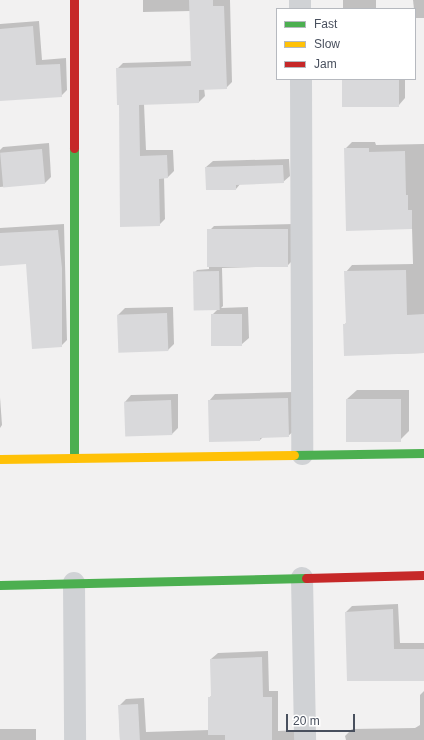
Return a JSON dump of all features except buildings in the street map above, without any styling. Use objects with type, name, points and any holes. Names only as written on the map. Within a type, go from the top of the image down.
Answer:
[{"type":"street","points":[[74,0],[74,458]]},
{"type":"street","points":[[301,80],[302,454]]},
{"type":"street","points":[[0,459],[424,453]]},
{"type":"street","points":[[0,585],[424,575]]},
{"type":"street","points":[[302,578],[305,740]]},
{"type":"street","points":[[74,584],[75,740]]},
{"type":"traffic: fast","points":[[74,148],[74,458]]},
{"type":"traffic: fast","points":[[294,455],[424,453]]},
{"type":"traffic: fast","points":[[0,585],[306,578]]},
{"type":"traffic: slow","points":[[0,459],[294,455]]},
{"type":"traffic: jam","points":[[74,0],[74,148]]},
{"type":"traffic: jam","points":[[306,578],[424,575]]}]
